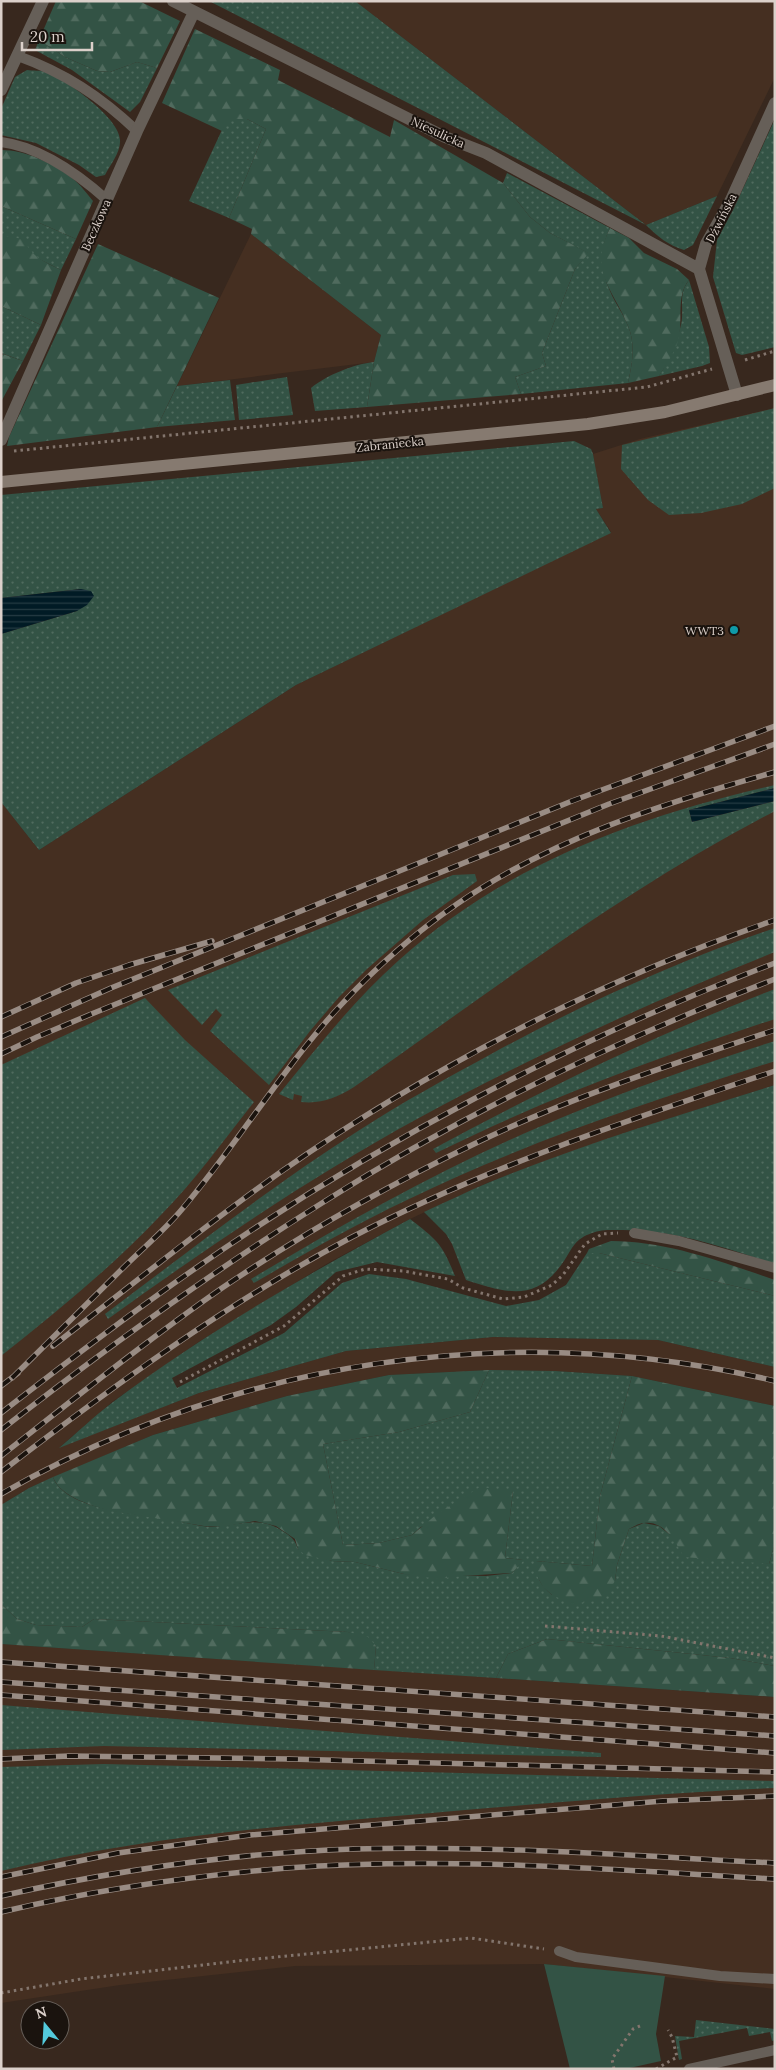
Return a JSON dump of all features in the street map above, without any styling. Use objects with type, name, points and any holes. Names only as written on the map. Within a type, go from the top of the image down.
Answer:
[{"type":"main road","name":"Zabraniecka","points":[[1,482],[588,424],[665,412],[775,385]]},
{"type":"street","points":[[1,90],[44,1]]},
{"type":"street","name":"Niesulicka","points":[[173,1],[445,137],[486,153],[699,269]]},
{"type":"street","name":"Beczkowa","points":[[1,440],[137,131],[194,12]]},
{"type":"street","name":"Dźwińska","points":[[699,269],[706,244],[731,200],[775,103]]},
{"type":"street","points":[[699,269],[736,395]]},
{"type":"lane","points":[[18,56],[47,66],[82,85],[137,131]]},
{"type":"lane","points":[[1,142],[20,145],[57,164],[86,180],[107,200]]},
{"type":"lane","points":[[634,1233],[679,1241],[775,1268]]},
{"type":"lane","points":[[559,1951],[576,1956],[720,1976],[775,1979]]},
{"type":"lane","points":[[689,2069],[775,2050]]},
{"type":"path","points":[[11,451],[647,387],[775,351]]},
{"type":"path","points":[[180,1382],[284,1326],[342,1276],[365,1269],[403,1271],[448,1278],[463,1288],[503,1299],[524,1297],[552,1285],[563,1275],[585,1244],[602,1234],[634,1233]]},
{"type":"path","points":[[545,1626],[661,1636],[775,1658]]},
{"type":"path","points":[[1,1993],[140,1973],[471,1938],[559,1951]]},
{"type":"path","points":[[614,2069],[612,2059],[633,2029],[640,2026]]},
{"type":"path","points":[[656,2069],[676,2057],[672,2037],[668,2030]]},
{"type":"shaded area","points":[[355,1],[775,1],[775,77],[717,196],[646,225]]},
{"type":"shaded area","points":[[251,234],[381,335],[374,362],[177,386]]},
{"type":"shaded area","points":[[775,408],[775,1085],[630,1131],[489,1182],[410,1219],[328,1263],[200,1341],[112,1402],[60,1447],[199,1393],[346,1351],[493,1337],[658,1340],[775,1367],[775,1406],[632,1376],[555,1371],[489,1370],[389,1375],[287,1396],[153,1435],[29,1488],[1,1505],[1,802],[39,850],[296,685],[611,532],[596,509],[603,508],[593,454],[640,439]]},
{"type":"shaded area","points":[[1,1644],[775,1697],[775,1989],[544,1964],[295,1966],[120,1985],[1,2003]]},
{"type":"green space","points":[[56,1],[139,1],[180,21],[157,68],[137,62],[110,72],[97,71],[65,57],[39,40]]},
{"type":"green space","points":[[209,1],[355,1],[646,225]]},
{"type":"green space","points":[[195,29],[280,70],[278,80],[390,137],[394,120],[503,183],[530,217],[550,233],[589,253],[575,269],[542,353],[546,366],[515,377],[521,394],[367,407],[374,362],[381,335],[251,234],[252,229],[229,218],[266,129],[247,119],[228,119],[222,131],[162,103]]},
{"type":"green space","points":[[39,40],[65,57],[97,71],[110,72],[137,62],[157,68],[140,102],[130,112],[72,70],[35,50]]},
{"type":"green space","points":[[27,70],[46,72],[66,82],[90,100],[111,121],[118,131],[120,145],[105,175],[96,177],[79,165],[36,143],[1,135],[1,109],[15,77]]},
{"type":"green space","points":[[227,119],[247,119],[266,129],[229,218],[189,201]]},
{"type":"green space","points":[[775,119],[775,347],[742,355],[736,353],[713,277],[717,240]]},
{"type":"green space","points":[[1,150],[29,155],[56,167],[78,183],[93,201],[76,239],[1,206]]},
{"type":"green space","points":[[507,173],[610,228],[604,243],[602,259],[604,275],[626,321],[632,340],[633,354],[628,383],[521,394],[515,377],[546,366],[542,353],[575,269],[588,253],[550,233],[530,217],[503,183]]},
{"type":"green space","points":[[717,196],[693,245],[684,250],[673,246],[646,225]]},
{"type":"green space","points":[[1,206],[76,239],[61,270],[37,258],[29,250],[1,237]]},
{"type":"green space","points":[[610,228],[629,238],[644,253],[677,269],[689,280],[681,300],[679,337],[668,362],[659,376],[628,383],[633,354],[632,340],[628,326],[605,279],[602,268],[601,257]]},
{"type":"green space","points":[[12,236],[25,241],[31,252],[61,270],[41,325],[1,306],[1,237]]},
{"type":"green space","points":[[98,244],[219,298],[157,427],[7,446],[9,437]]},
{"type":"green space","points":[[689,280],[709,347],[710,363],[659,376],[677,340],[682,318],[682,298]]},
{"type":"green space","points":[[1,306],[41,325],[23,361],[1,353]]},
{"type":"green space","points":[[3,354],[23,361],[1,402],[1,357]]},
{"type":"green space","points":[[374,362],[367,407],[315,411],[311,388],[341,371]]},
{"type":"green space","points":[[287,377],[293,415],[239,420],[236,385]]},
{"type":"green space","points":[[230,380],[235,420],[157,427],[177,386]]},
{"type":"green space","points":[[775,408],[775,488],[742,504],[701,513],[669,515],[648,500],[621,469],[622,445]]},
{"type":"green space","points":[[574,441],[591,449],[603,508],[596,509],[611,533],[296,685],[39,850],[1,802],[1,634],[77,611],[81,589],[1,598],[1,495]]},
{"type":"green space","points":[[775,785],[775,788],[689,810],[692,822],[775,801],[775,811],[720,841],[612,907],[354,1087],[335,1097],[316,1102],[301,1102],[302,1096],[294,1094],[293,1100],[279,1094],[336,1025],[382,976],[439,927],[482,897],[528,871],[623,829],[673,812]]},
{"type":"green space","points":[[475,874],[477,881],[423,920],[367,969],[339,997],[310,1031],[269,1085],[210,1031],[222,1015],[216,1009],[202,1025],[168,990],[453,875]]},
{"type":"green space","points":[[775,928],[775,952],[593,1030],[417,1119],[298,1189],[108,1319],[105,1314],[293,1174],[424,1091],[561,1017],[631,984]]},
{"type":"green space","points":[[775,989],[775,1019],[688,1048],[603,1080],[477,1133],[436,1153],[433,1149],[601,1063],[731,1006]]},
{"type":"green space","points":[[145,998],[185,1040],[254,1102],[184,1190],[141,1236],[83,1289],[1,1356],[1,1065]]},
{"type":"green space","points":[[775,1041],[775,1061],[542,1141],[452,1179],[368,1219],[254,1283],[251,1279],[406,1191],[527,1132],[645,1085]]},
{"type":"green space","points":[[775,1085],[775,1264],[719,1246],[662,1233],[603,1230],[586,1235],[578,1241],[564,1261],[543,1284],[531,1289],[508,1291],[466,1280],[452,1244],[446,1234],[424,1212],[490,1182],[560,1155],[631,1130]]},
{"type":"green space","points":[[410,1219],[438,1243],[455,1276],[377,1262],[336,1272],[296,1307],[271,1325],[172,1378],[177,1388],[284,1333],[342,1283],[369,1274],[406,1279],[506,1306],[539,1300],[566,1285],[587,1253],[599,1253],[775,1296],[775,1367],[658,1340],[493,1337],[346,1351],[199,1393],[59,1448],[106,1407],[184,1352],[258,1305]]},
{"type":"green space","points":[[611,1241],[632,1242],[674,1249],[735,1266],[775,1280],[775,1296],[599,1253],[587,1253],[589,1249]]},
{"type":"green space","points":[[489,1370],[555,1371],[632,1376],[600,1496],[592,1566],[536,1561],[540,1580],[548,1591],[552,1595],[615,1581],[617,1565],[629,1529],[644,1523],[659,1526],[674,1538],[769,1564],[775,1543],[775,1666],[730,1658],[547,1639],[508,1654],[496,1678],[374,1670],[376,1646],[348,1632],[94,1619],[82,1627],[36,1625],[17,1619],[1,1604],[1,1505],[29,1488],[53,1477],[60,1488],[71,1496],[86,1503],[119,1512],[213,1527],[254,1522],[274,1526],[291,1537],[298,1549],[332,1561],[355,1562],[404,1574],[486,1576],[512,1573],[523,1560],[505,1558],[513,1491],[421,1527],[412,1535],[379,1543],[343,1545],[323,1444],[399,1432],[470,1412]]},
{"type":"green space","points":[[489,1370],[470,1412],[399,1432],[323,1444],[343,1545],[379,1543],[412,1535],[437,1514],[480,1487],[513,1491],[505,1558],[524,1560],[512,1573],[438,1579],[404,1574],[355,1562],[332,1561],[305,1555],[298,1549],[295,1539],[276,1526],[255,1521],[227,1526],[204,1526],[111,1511],[78,1500],[62,1490],[53,1477],[153,1435],[287,1396],[389,1375]]},
{"type":"green space","points":[[632,1376],[775,1406],[775,1543],[769,1564],[684,1557],[673,1539],[658,1525],[651,1523],[640,1524],[629,1529],[617,1565],[615,1581],[601,1600],[572,1604],[552,1595],[543,1587],[536,1574],[536,1561],[592,1566],[600,1496]]},
{"type":"green space","points":[[1,1604],[17,1619],[36,1625],[82,1627],[94,1619],[348,1632],[368,1637],[376,1646],[374,1670],[1,1644]]},
{"type":"green space","points":[[547,1639],[730,1658],[775,1666],[775,1697],[496,1678],[508,1654]]},
{"type":"green space","points":[[1,1705],[601,1753],[601,1757],[104,1746],[1,1750]]},
{"type":"green space","points":[[104,1764],[775,1781],[775,1788],[597,1799],[262,1828],[105,1849],[1,1871],[1,1767]]},
{"type":"green space","points":[[544,1964],[665,1976],[656,2034],[661,2061],[625,2069],[570,2069]]},
{"type":"green space","points":[[696,2020],[775,2029],[775,2040],[772,2041],[770,2032],[749,2036],[747,2028],[679,2041],[682,2059],[679,2060],[675,2036],[694,2037]]},
{"type":"water","points":[[81,589],[91,591],[94,596],[87,605],[77,611],[1,634],[1,598]]},
{"type":"water","points":[[775,788],[775,801],[692,822],[689,810]]},
{"type":"railway","points":[[1,1037],[111,988],[572,801],[775,726]]},
{"type":"railway","points":[[1,1054],[89,1015],[609,804],[775,744]]},
{"type":"railway","points":[[12,1378],[176,1216],[223,1158],[279,1080],[319,1030],[367,978],[426,927],[457,904],[494,881],[571,841],[692,796],[775,772]]},
{"type":"railway","points":[[53,1346],[224,1213],[282,1171],[398,1096],[458,1061],[582,998],[710,944],[775,920]]},
{"type":"railway","points":[[1,1017],[76,983],[129,965],[212,941]]},
{"type":"railway","points":[[1,1413],[144,1304],[193,1270],[330,1180],[402,1138],[475,1098],[549,1061],[699,993],[775,963]]},
{"type":"railway","points":[[1,1430],[79,1370],[199,1284],[375,1170],[543,1080],[659,1027],[775,979]]},
{"type":"railway","points":[[1,1456],[138,1349],[222,1288],[314,1230],[377,1194],[474,1144],[547,1111],[622,1082],[775,1030]]},
{"type":"railway","points":[[1,1472],[128,1377],[172,1347],[260,1289],[352,1237],[455,1188],[507,1166],[613,1126],[775,1071]]},
{"type":"railway","points":[[1,1494],[91,1448],[184,1411],[280,1383],[377,1364],[476,1354],[576,1353],[676,1362],[775,1381]]},
{"type":"railway","points":[[1,1386],[18,1373]]},
{"type":"railway","points":[[1,1662],[775,1717]]},
{"type":"railway","points":[[1,1682],[775,1736]]},
{"type":"railway","points":[[1,1695],[775,1753]]},
{"type":"railway","points":[[1,1759],[69,1756],[289,1759],[775,1772]]},
{"type":"railway","points":[[1,1877],[118,1853],[250,1835],[663,1801],[775,1796]]},
{"type":"railway","points":[[1,1896],[88,1878],[176,1864],[264,1854],[353,1849],[511,1850],[775,1863]]},
{"type":"railway","points":[[1,1912],[72,1897],[215,1875],[287,1868],[348,1865],[470,1864],[592,1868],[775,1879]]},
{"type":"place","name":"WWT3","points":[[734,630]]}]
